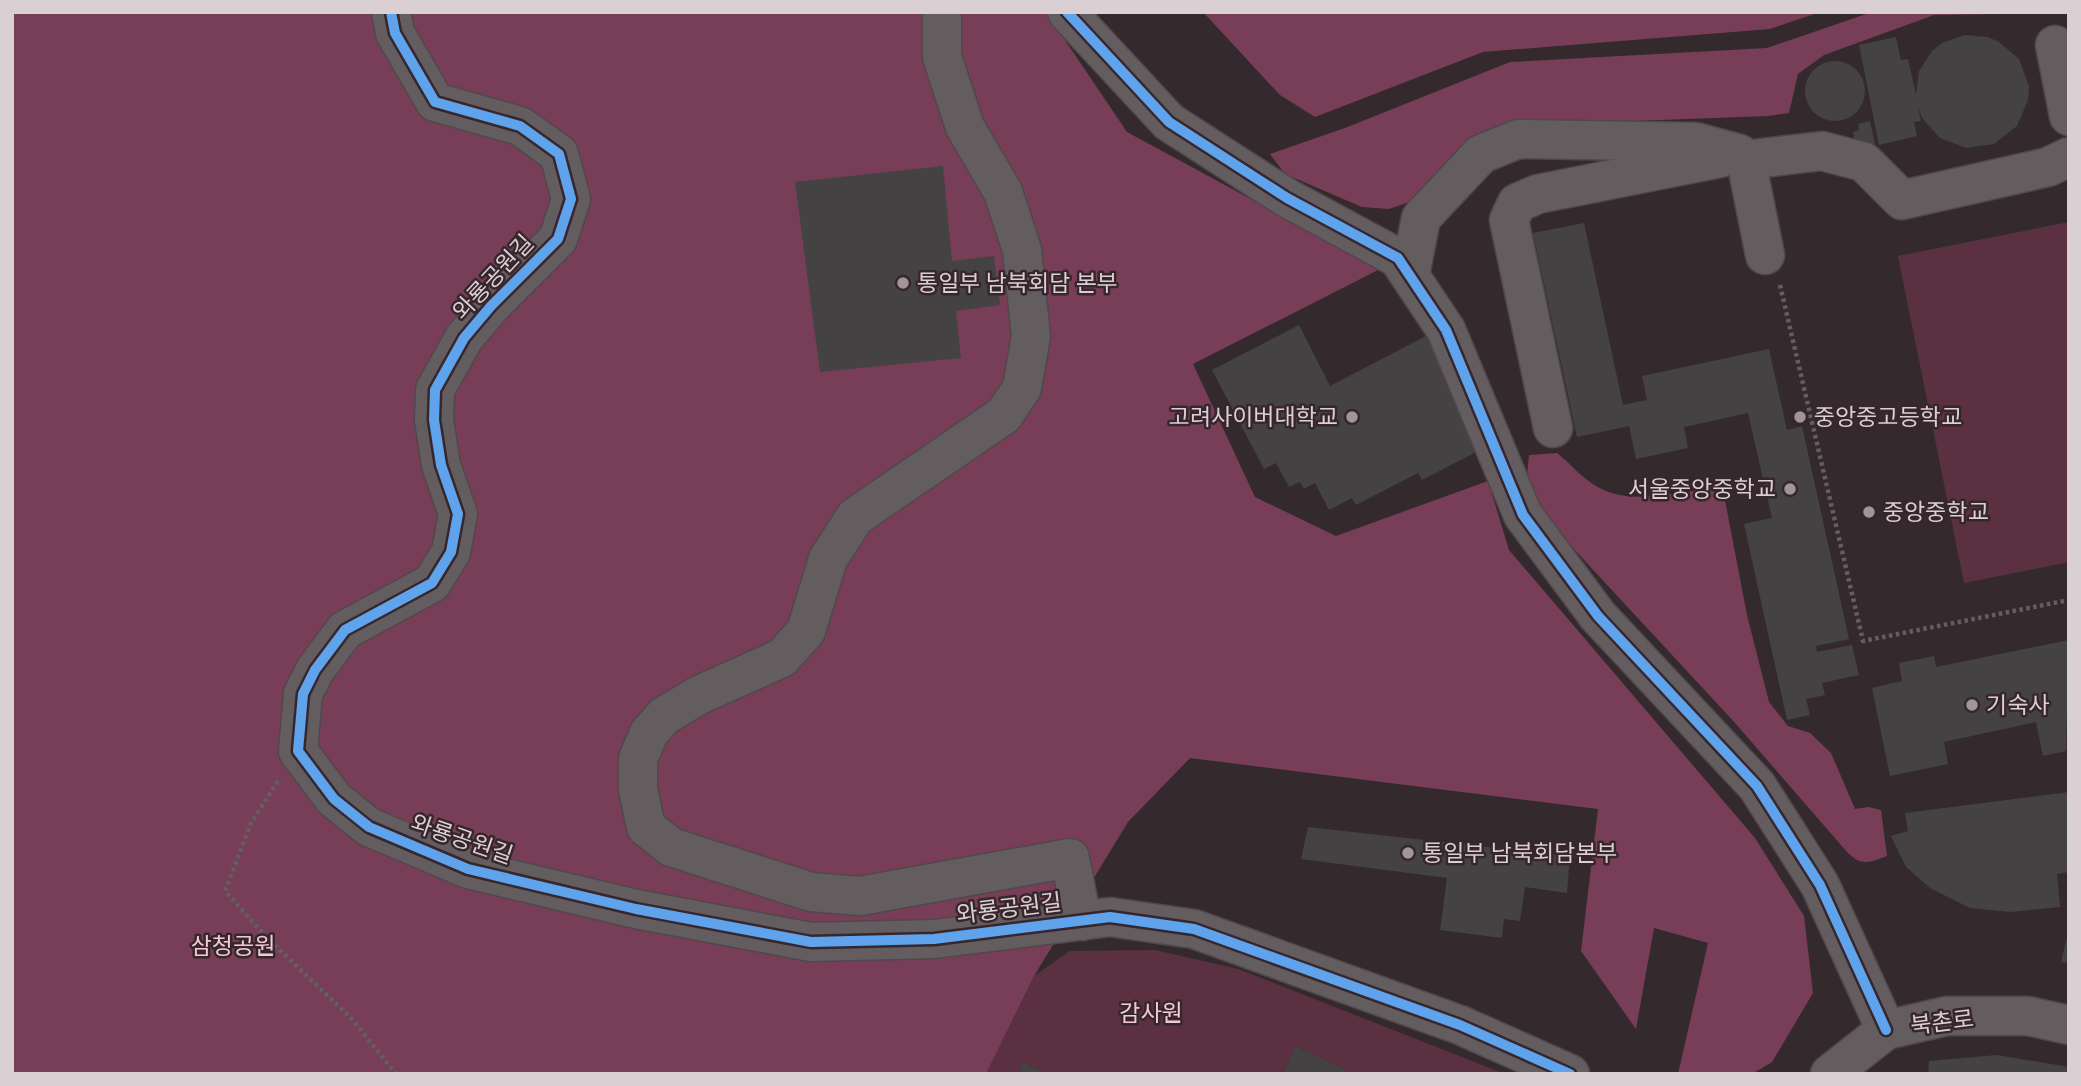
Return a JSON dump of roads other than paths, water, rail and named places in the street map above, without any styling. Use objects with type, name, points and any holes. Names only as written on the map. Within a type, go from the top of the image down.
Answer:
[{"type":"street","name":"와룡공원길","points":[[391,12],[395,33],[435,102],[520,125],[559,154],[571,199],[558,239],[464,338],[435,390],[434,420],[441,465],[458,514],[451,552],[432,583],[345,630],[315,670],[303,694],[298,751],[334,799],[369,827],[468,869],[636,908],[811,942],[934,939],[1110,917],[1194,929],[1460,1026],[1570,1074]]},
{"type":"street","points":[[942,12],[942,57],[965,127],[1003,192],[1022,250],[1031,336],[1022,388],[1004,415],[855,517],[828,559],[806,631],[782,658],[699,695],[664,716],[649,733],[638,759],[638,789],[646,827],[671,847],[811,892],[860,895],[1070,858],[1082,921]]},
{"type":"street","points":[[1067,12],[1170,122],[1287,198],[1398,258],[1446,330],[1523,515],[1598,617],[1757,786],[1820,886],[1886,1030]]},
{"type":"street","points":[[2055,45],[2069,116]]},
{"type":"street","points":[[1410,275],[1421,218],[1482,154],[1518,139],[1696,142],[1743,157]]},
{"type":"street","points":[[1553,428],[1509,220],[1517,204],[1538,194],[1743,157],[1822,151],[1864,162],[1902,200],[2062,167]]},
{"type":"street","points":[[1743,157],[1765,255]]},
{"type":"street","name":"북촌로","points":[[1830,1074],[1886,1030],[1947,1016],[2028,1016],[2069,1025]]},
{"type":"place","name":"통일부 남북회담 본부","points":[[903,283]]},
{"type":"place","name":"고려사이버대학교","points":[[1352,417]]},
{"type":"place","name":"중앙중고등학교","points":[[1800,417]]},
{"type":"place","name":"서울중앙중학교","points":[[1790,489]]},
{"type":"place","name":"중앙중학교","points":[[1869,512]]},
{"type":"place","name":"기숙사","points":[[1972,705]]},
{"type":"place","name":"통일부 남북회담본부","points":[[1408,853]]},
{"type":"park label","name":"삼청공원","points":[[233,946]]},
{"type":"park label","name":"감사원","points":[[1151,1013]]}]
